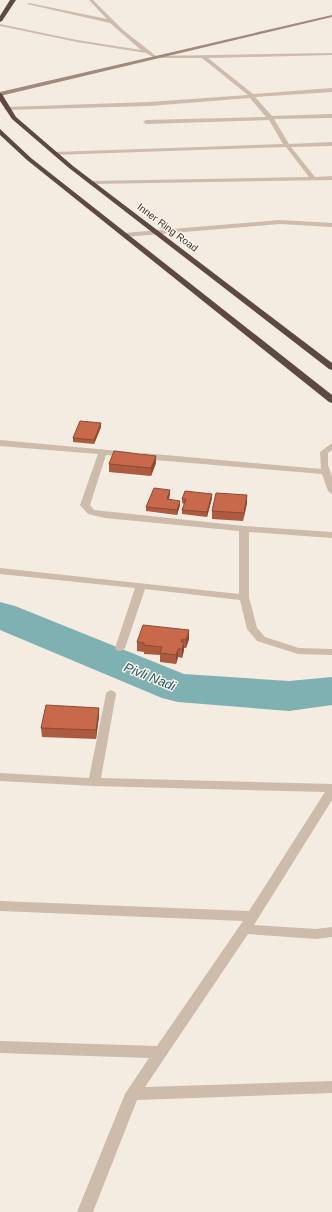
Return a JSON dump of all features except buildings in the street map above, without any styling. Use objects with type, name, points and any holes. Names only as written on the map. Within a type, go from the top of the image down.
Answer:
[{"type":"highway","points":[[0,20],[13,0]]},
{"type":"highway","name":"Inner Ring Road","points":[[0,94],[7,109],[14,118],[56,154],[332,367]]},
{"type":"highway","points":[[0,131],[29,159],[332,400]]},
{"type":"street","points":[[91,0],[112,22],[155,57],[332,54]]},
{"type":"street","points":[[29,4],[112,22]]},
{"type":"street","points":[[0,94],[332,16]]},
{"type":"street","points":[[0,25],[77,41],[149,53]]},
{"type":"street","points":[[204,57],[247,90],[251,97],[271,119],[286,144],[313,178]]},
{"type":"street","points":[[7,109],[149,104],[332,90]]},
{"type":"street","points":[[146,122],[332,116]]},
{"type":"street","points":[[56,154],[286,144],[332,144]]},
{"type":"street","points":[[92,183],[332,178]]},
{"type":"street","points":[[124,234],[280,222],[332,226]]},
{"type":"street","points":[[0,443],[327,472]]},
{"type":"street","points":[[332,446],[324,452],[324,465],[332,491]]},
{"type":"street","points":[[103,452],[85,505],[91,512],[105,515],[244,529],[332,535]]},
{"type":"street","points":[[244,529],[244,597],[252,629],[261,639],[298,651],[332,652]]},
{"type":"street","points":[[0,571],[244,597]]},
{"type":"street","points":[[120,648],[141,586]]},
{"type":"street","points":[[94,782],[111,694]]},
{"type":"street","points":[[0,777],[94,782],[332,789],[254,916],[132,1094],[86,1212]]},
{"type":"street","points":[[0,906],[254,916]]},
{"type":"street","points":[[245,929],[316,934],[332,932]]},
{"type":"street","points":[[0,1047],[161,1052]]},
{"type":"street","points":[[132,1094],[332,1087]]},
{"type":"waterway","name":"Pivli Nadi","points":[[0,615],[178,688],[289,696],[332,691]]}]
